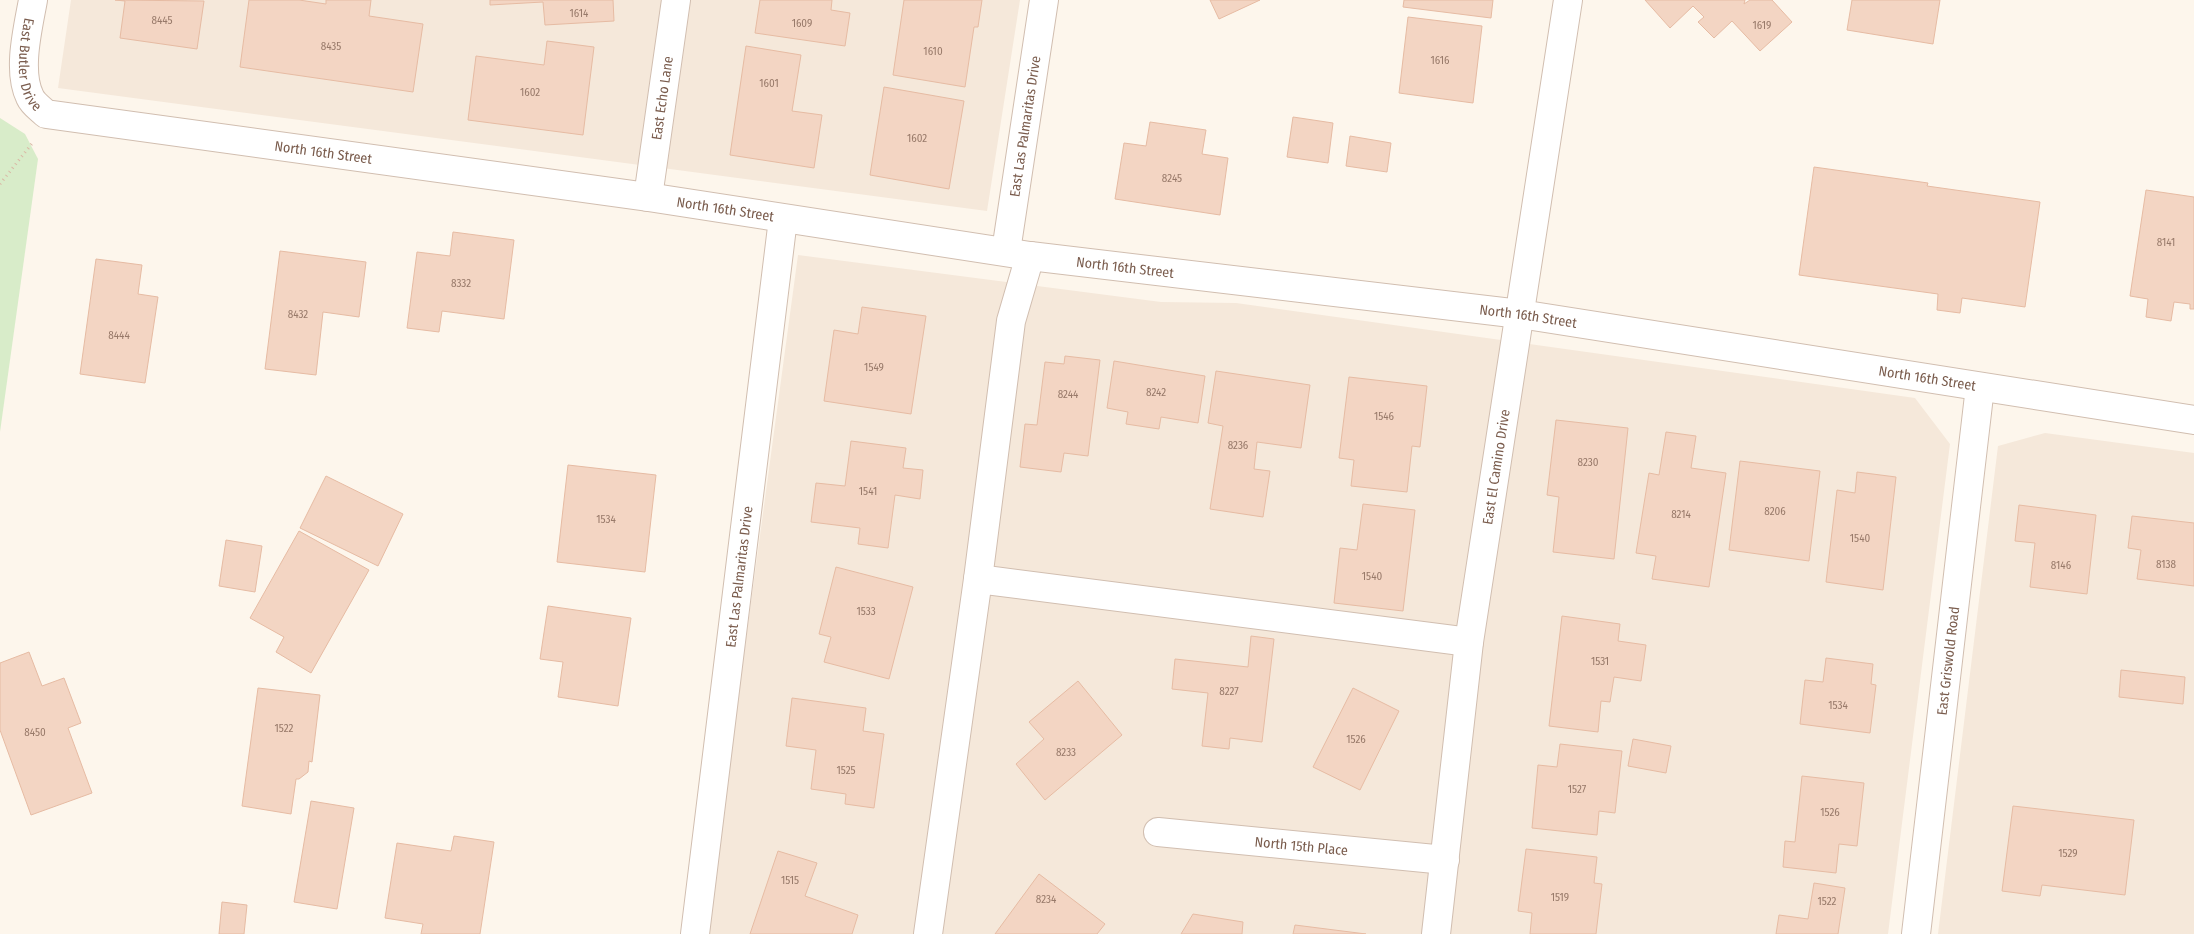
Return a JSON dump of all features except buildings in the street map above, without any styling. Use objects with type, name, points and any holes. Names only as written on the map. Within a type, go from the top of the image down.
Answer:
[{"type":"street","name":"East Butler Drive","points":[[33,0],[26,42],[25,82],[30,99],[51,114]]},
{"type":"street","name":"East Echo Lane","points":[[648,197],[676,0]]},
{"type":"street","name":"East Las Palmaritas Drive","points":[[928,934],[1012,321],[1044,0]]},
{"type":"street","name":"East El Camino Drive","points":[[1436,934],[1469,642],[1568,0]]},
{"type":"street","name":"North 16th Street","points":[[51,114],[648,197],[1018,254],[1520,314],[2194,420]]},
{"type":"street","name":"East Las Palmaritas Drive","points":[[694,934],[783,219]]},
{"type":"street","name":"East Griswold Road","points":[[1916,934],[1980,387]]},
{"type":"street","points":[[978,580],[1469,642]]},
{"type":"street","name":"North 15th Place","points":[[1158,832],[1445,860]]},
{"type":"path","points":[[0,184],[35,140],[51,114]]},
{"type":"shaded area","points":[[71,0],[1020,0],[987,211],[58,88]]},
{"type":"shaded area","points":[[798,255],[1161,302],[1236,303],[1915,398],[1950,444],[1888,934],[706,934]]},
{"type":"shaded area","points":[[2045,433],[2194,453],[2194,934],[1938,934],[1998,446]]},
{"type":"green space","points":[[0,118],[25,134],[38,159],[0,432]]}]
